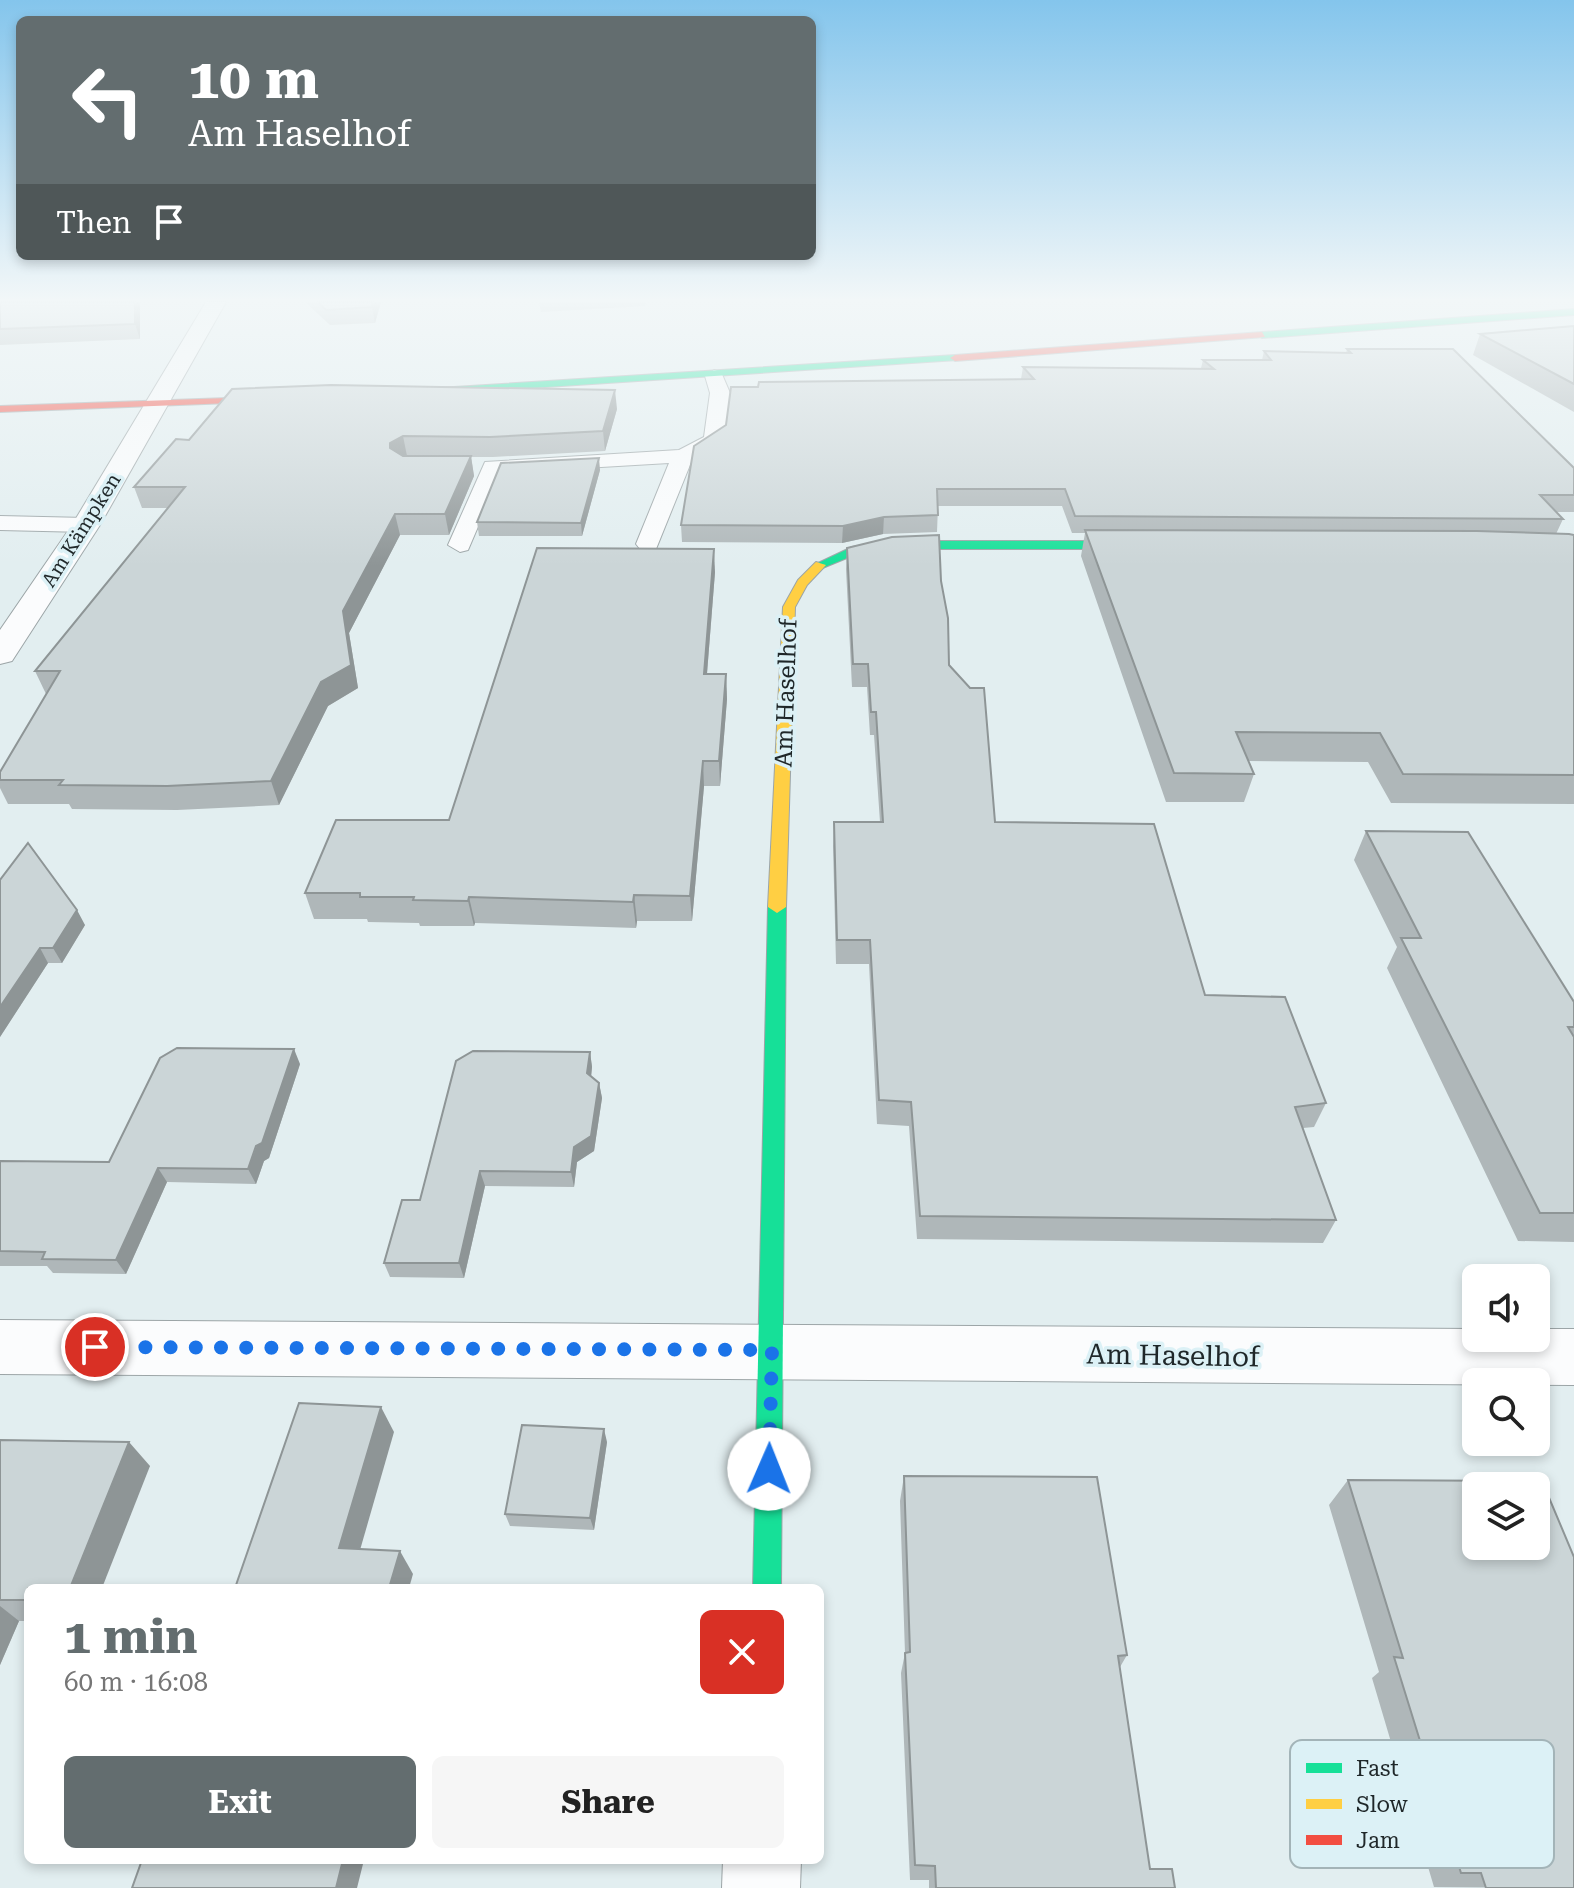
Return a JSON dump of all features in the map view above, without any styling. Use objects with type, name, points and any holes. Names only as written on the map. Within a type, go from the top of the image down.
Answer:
[{"type":"street","name":"Am Kämpken","points":[[0,654],[86,525],[164,390]]},
{"type":"street","points":[[414,392],[449,390]]},
{"type":"street","points":[[0,409],[307,397]]},
{"type":"street","name":"Am Haselhof","points":[[772,1350],[774,982],[789,607],[797,586],[836,556],[867,548],[906,544],[1162,545]]},
{"type":"street","name":"Am Haselhof","points":[[0,1347],[1574,1357]]},
{"type":"street","points":[[767,1584],[772,1350]]},
{"type":"street","points":[[761,1888],[762,1864]]},
{"type":"lane","points":[[464,467],[683,456],[714,440],[719,390]]},
{"type":"lane","points":[[648,544],[683,456]]},
{"type":"lane","points":[[460,545],[493,467]]},
{"type":"lane","points":[[0,523],[86,525]]},
{"type":"building","points":[[231,390],[615,390],[603,431],[490,437],[403,436],[390,443],[390,448],[403,456],[471,456],[445,514],[395,514],[343,611],[351,665],[321,682],[271,781],[167,786],[59,785],[63,780],[0,780],[0,772],[60,671],[35,671],[185,487],[134,487],[176,439],[189,440]]},
{"type":"building","points":[[731,390],[1495,390],[1574,468],[1574,495],[1540,495],[1563,519],[1075,516],[1065,489],[937,489],[938,515],[884,517],[843,526],[681,525],[694,446],[726,425]]},
{"type":"building","points":[[599,458],[581,523],[477,522],[501,463]]},
{"type":"building","points":[[1085,530],[1477,531],[1574,535],[1574,775],[1403,774],[1380,733],[1236,732],[1254,774],[1174,773]]},
{"type":"building","points":[[939,535],[941,581],[948,618],[949,665],[970,688],[984,688],[995,822],[1154,824],[1205,995],[1285,997],[1326,1103],[1295,1107],[1336,1220],[920,1216],[911,1102],[879,1100],[870,940],[837,940],[834,822],[883,822],[876,712],[871,712],[868,664],[853,664],[847,548],[892,537]]},
{"type":"building","points":[[537,548],[714,549],[704,674],[726,674],[719,761],[703,761],[690,896],[634,895],[633,902],[469,897],[468,901],[360,897],[360,893],[305,893],[336,820],[449,820]]},
{"type":"building","points":[[1366,831],[1468,832],[1574,1002],[1574,1027],[1568,1027],[1574,1037],[1574,1213],[1540,1213],[1401,938],[1421,938]]},
{"type":"building","points":[[28,843],[77,910],[53,948],[40,948],[0,1007],[0,880]]},
{"type":"building","points":[[177,1048],[294,1049],[262,1143],[256,1146],[248,1169],[158,1168],[116,1260],[42,1259],[45,1252],[0,1251],[0,1161],[109,1162],[160,1058]]},
{"type":"building","points":[[473,1051],[590,1052],[587,1073],[599,1083],[591,1136],[574,1147],[571,1172],[480,1171],[459,1263],[384,1263],[402,1200],[420,1200],[456,1061]]},
{"type":"building","points":[[299,1403],[381,1407],[339,1548],[400,1551],[390,1584],[236,1584]]},
{"type":"building","points":[[522,1425],[604,1429],[590,1518],[505,1514]]},
{"type":"building","points":[[0,1440],[129,1442],[72,1584],[24,1584],[24,1600],[0,1600]]},
{"type":"building","points":[[904,1476],[1097,1477],[1127,1655],[1118,1656],[1150,1869],[1172,1869],[1175,1888],[936,1888],[935,1866],[915,1865],[905,1653],[910,1652]]},
{"type":"building","points":[[1348,1480],[1462,1481],[1462,1560],[1550,1560],[1550,1500],[1574,1557],[1574,1888],[1486,1888],[1481,1873],[1461,1873],[1459,1868],[1554,1868],[1554,1740],[1420,1740],[1394,1657],[1403,1658]]},
{"type":"building","points":[[141,1864],[342,1864],[336,1888],[132,1888]]},
{"type":"traffic: fast","points":[[438,391],[452,390]]},
{"type":"traffic: fast","points":[[820,565],[856,550],[892,545],[1140,545]]},
{"type":"traffic: fast","points":[[767,1584],[777,907]]},
{"type":"traffic: slow","points":[[777,907],[789,607],[802,583],[820,565]]},
{"type":"traffic: jam","points":[[0,409],[281,398]]},
{"type":"route","points":[[95,1347],[772,1350],[769,1469]]}]
